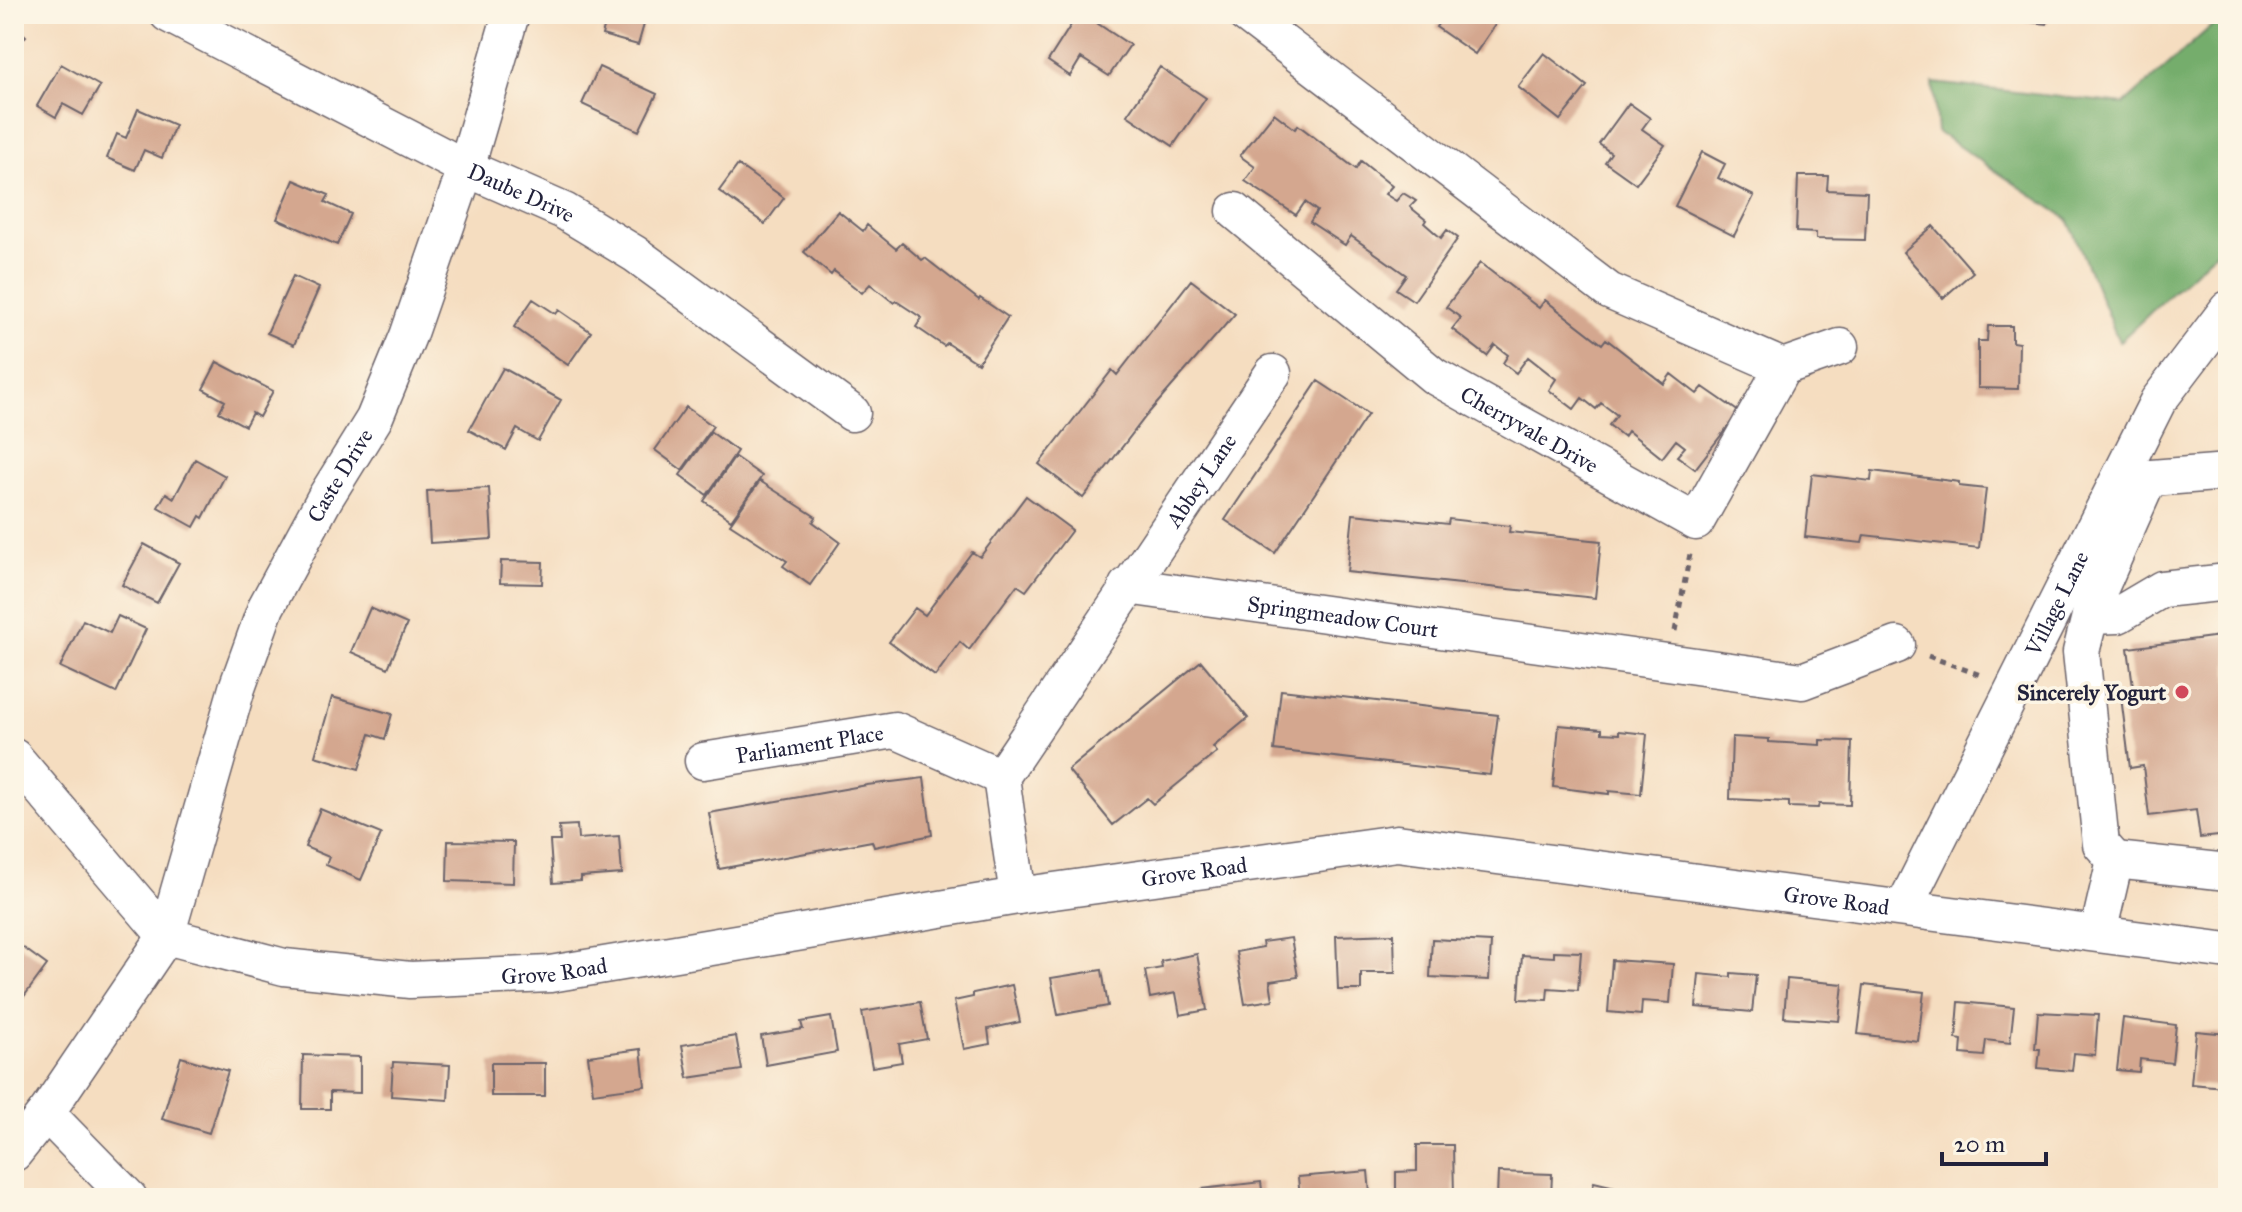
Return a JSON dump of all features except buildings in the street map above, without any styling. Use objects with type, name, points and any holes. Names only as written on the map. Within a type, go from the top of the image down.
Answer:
[{"type":"street","name":"Daube Drive","points":[[168,14],[466,168],[564,211],[635,254],[852,413]]},
{"type":"street","name":"Caste Drive","points":[[14,1153],[46,1113],[160,947],[237,688],[266,607],[325,498],[374,419],[408,336],[466,168],[511,14]]},
{"type":"street","points":[[1245,14],[1609,291],[1783,367]]},
{"type":"street","name":"Cherryvale Drive","points":[[1235,211],[1434,376],[1696,522]]},
{"type":"street","name":"Village Lane","points":[[1904,907],[2015,687],[2134,480],[2158,401],[2228,309]]},
{"type":"street","points":[[1696,522],[1783,367],[1840,347]]},
{"type":"street","name":"Abbey Lane","points":[[1127,586],[1273,373]]},
{"type":"street","points":[[2228,472],[2134,480],[2081,652],[2101,844],[2115,860],[2228,872]]},
{"type":"street","points":[[2090,616],[2118,615],[2162,589],[2228,582]]},
{"type":"street","points":[[1018,896],[1001,777],[1127,586]]},
{"type":"street","name":"Springmeadow Court","points":[[1127,586],[1802,681],[1897,645]]},
{"type":"street","name":"Parliament Place","points":[[703,761],[895,730],[1001,777]]},
{"type":"street","points":[[14,757],[160,947]]},
{"type":"street","name":"Grove Road","points":[[160,947],[284,967],[410,980],[534,975],[1018,896],[1397,843],[2228,951]]},
{"type":"street","points":[[2098,933],[2115,860]]},
{"type":"street","points":[[46,1113],[129,1198]]},
{"type":"path","points":[[1669,662],[1696,522]]},
{"type":"path","points":[[1897,645],[2015,687]]},
{"type":"green space","points":[[2228,14],[2228,240],[2119,342],[2068,219],[1937,132],[1933,83],[2124,104]]},
{"type":"place","name":"Sincerely Yogurt","points":[[2182,692]]}]
